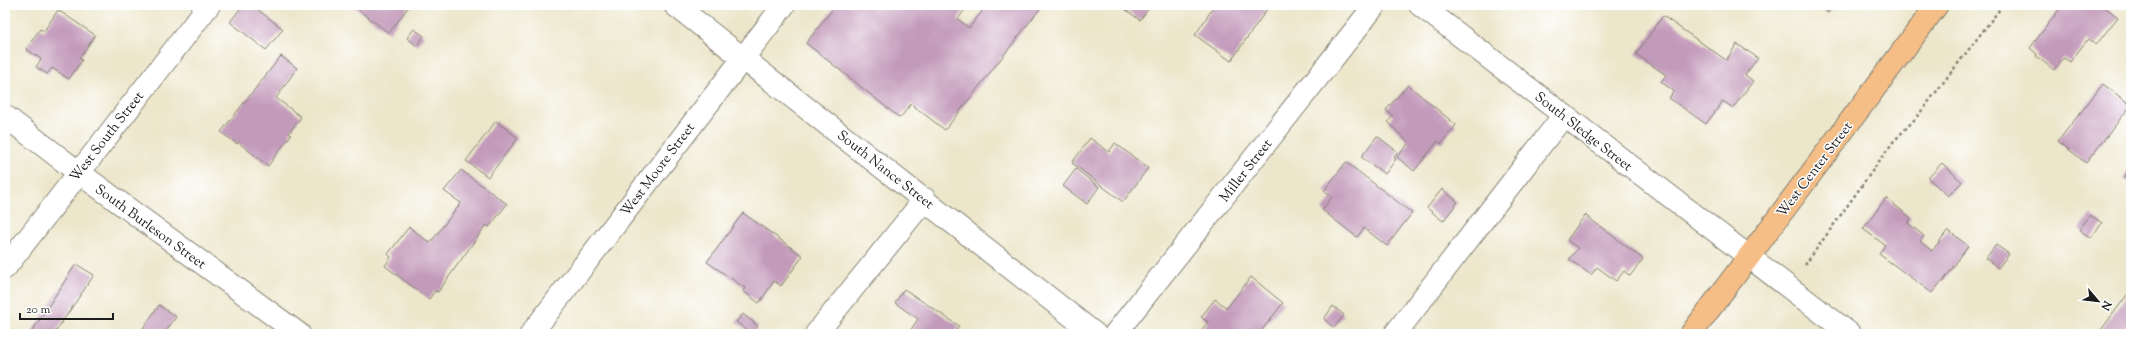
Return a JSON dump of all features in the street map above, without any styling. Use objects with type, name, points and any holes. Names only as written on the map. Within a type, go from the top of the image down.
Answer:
[{"type":"main road","name":"West Center Street","points":[[1691,334],[1937,5]]},
{"type":"street","name":"West South Street","points":[[5,268],[209,5]]},
{"type":"street","name":"South Nance Street","points":[[674,5],[925,199],[1095,334]]},
{"type":"street","name":"West Moore Street","points":[[531,334],[784,5]]},
{"type":"street","name":"Miller Street","points":[[1115,334],[1375,5]]},
{"type":"street","name":"South Sledge Street","points":[[1420,5],[1850,334]]},
{"type":"street","points":[[1396,334],[1564,115]]},
{"type":"street","name":"South Burleson Street","points":[[5,116],[78,172],[299,334]]},
{"type":"street","points":[[816,334],[925,199]]},
{"type":"path","points":[[1805,265],[1893,142],[1916,118],[2003,5]]},
{"type":"building","points":[[243,5],[252,5],[283,29],[266,50],[230,22]]},
{"type":"building","points":[[352,5],[410,5],[389,33]]},
{"type":"building","points":[[836,5],[968,5],[958,19],[969,28],[987,5],[1043,5],[945,130],[911,104],[900,118],[806,43]]},
{"type":"building","points":[[1119,5],[1151,5],[1140,20]]},
{"type":"building","points":[[1209,5],[1270,5],[1231,61],[1195,35],[1213,8]]},
{"type":"building","points":[[1817,5],[1834,5],[1828,13]]},
{"type":"building","points":[[2058,5],[2102,5],[2118,17],[2096,45],[2088,39],[2070,62],[2064,58],[2054,70],[2036,56],[2037,54],[2030,48],[2061,7]]},
{"type":"building","points":[[58,10],[95,35],[79,59],[82,60],[69,79],[52,68],[47,74],[36,67],[41,59],[26,49],[40,29],[44,31]]},
{"type":"building","points":[[1663,16],[1726,60],[1737,44],[1758,58],[1745,75],[1753,81],[1733,108],[1723,101],[1706,124],[1669,98],[1674,91],[1661,82],[1666,75],[1636,54]]},
{"type":"building","points":[[414,29],[424,36],[417,46],[407,38]]},
{"type":"building","points":[[281,56],[297,68],[276,98],[301,117],[289,133],[291,135],[268,166],[238,142],[237,144],[221,132]]},
{"type":"building","points":[[2103,84],[2131,105],[2086,163],[2058,141]]},
{"type":"building","points":[[1408,85],[1456,125],[1441,144],[1438,141],[1414,171],[1397,157],[1409,143],[1388,122],[1393,116],[1386,110]]},
{"type":"building","points":[[496,121],[518,138],[488,177],[466,161]]},
{"type":"building","points":[[1377,136],[1398,152],[1394,158],[1396,159],[1385,174],[1361,157]]},
{"type":"building","points":[[1090,138],[1109,152],[1115,143],[1148,168],[1123,202],[1072,163]]},
{"type":"building","points":[[1346,162],[1412,213],[1387,246],[1364,228],[1357,237],[1322,210],[1332,197],[1324,191]]},
{"type":"building","points":[[1942,163],[1962,182],[1948,196],[1928,178]]},
{"type":"building","points":[[2131,165],[2131,183],[2123,178]]},
{"type":"building","points":[[1076,169],[1099,187],[1087,204],[1063,186]]},
{"type":"building","points":[[461,170],[507,204],[489,227],[486,225],[438,292],[435,291],[429,299],[385,266],[391,257],[388,254],[409,227],[430,243],[461,203],[444,191]]},
{"type":"building","points":[[1442,189],[1458,202],[1443,221],[1427,208]]},
{"type":"building","points":[[1886,198],[1911,218],[1908,223],[1924,236],[1920,241],[1932,251],[1948,230],[1968,246],[1942,283],[1941,282],[1932,293],[1879,254],[1885,245],[1863,229]]},
{"type":"building","points":[[743,213],[803,256],[781,286],[774,281],[759,303],[743,291],[745,288],[707,262]]},
{"type":"building","points":[[1585,215],[1643,259],[1630,276],[1624,271],[1616,281],[1597,267],[1591,275],[1569,259],[1578,248],[1567,240]]},
{"type":"building","points":[[2090,215],[2102,223],[2091,238],[2079,230]]},
{"type":"building","points":[[1996,245],[2009,254],[1998,268],[1986,258]]},
{"type":"building","points":[[76,264],[94,275],[54,334],[30,334]]},
{"type":"building","points":[[1251,277],[1283,303],[1259,334],[1203,334],[1200,332],[1208,322],[1201,317],[1215,299],[1227,308]]},
{"type":"building","points":[[904,289],[959,326],[953,334],[908,334],[918,319],[895,303]]},
{"type":"building","points":[[2127,295],[2131,298],[2131,334],[2098,334]]},
{"type":"building","points":[[159,305],[176,317],[164,334],[139,334]]},
{"type":"building","points":[[1333,306],[1344,315],[1334,328],[1324,319]]},
{"type":"building","points":[[743,314],[758,326],[752,334],[736,322]]}]
